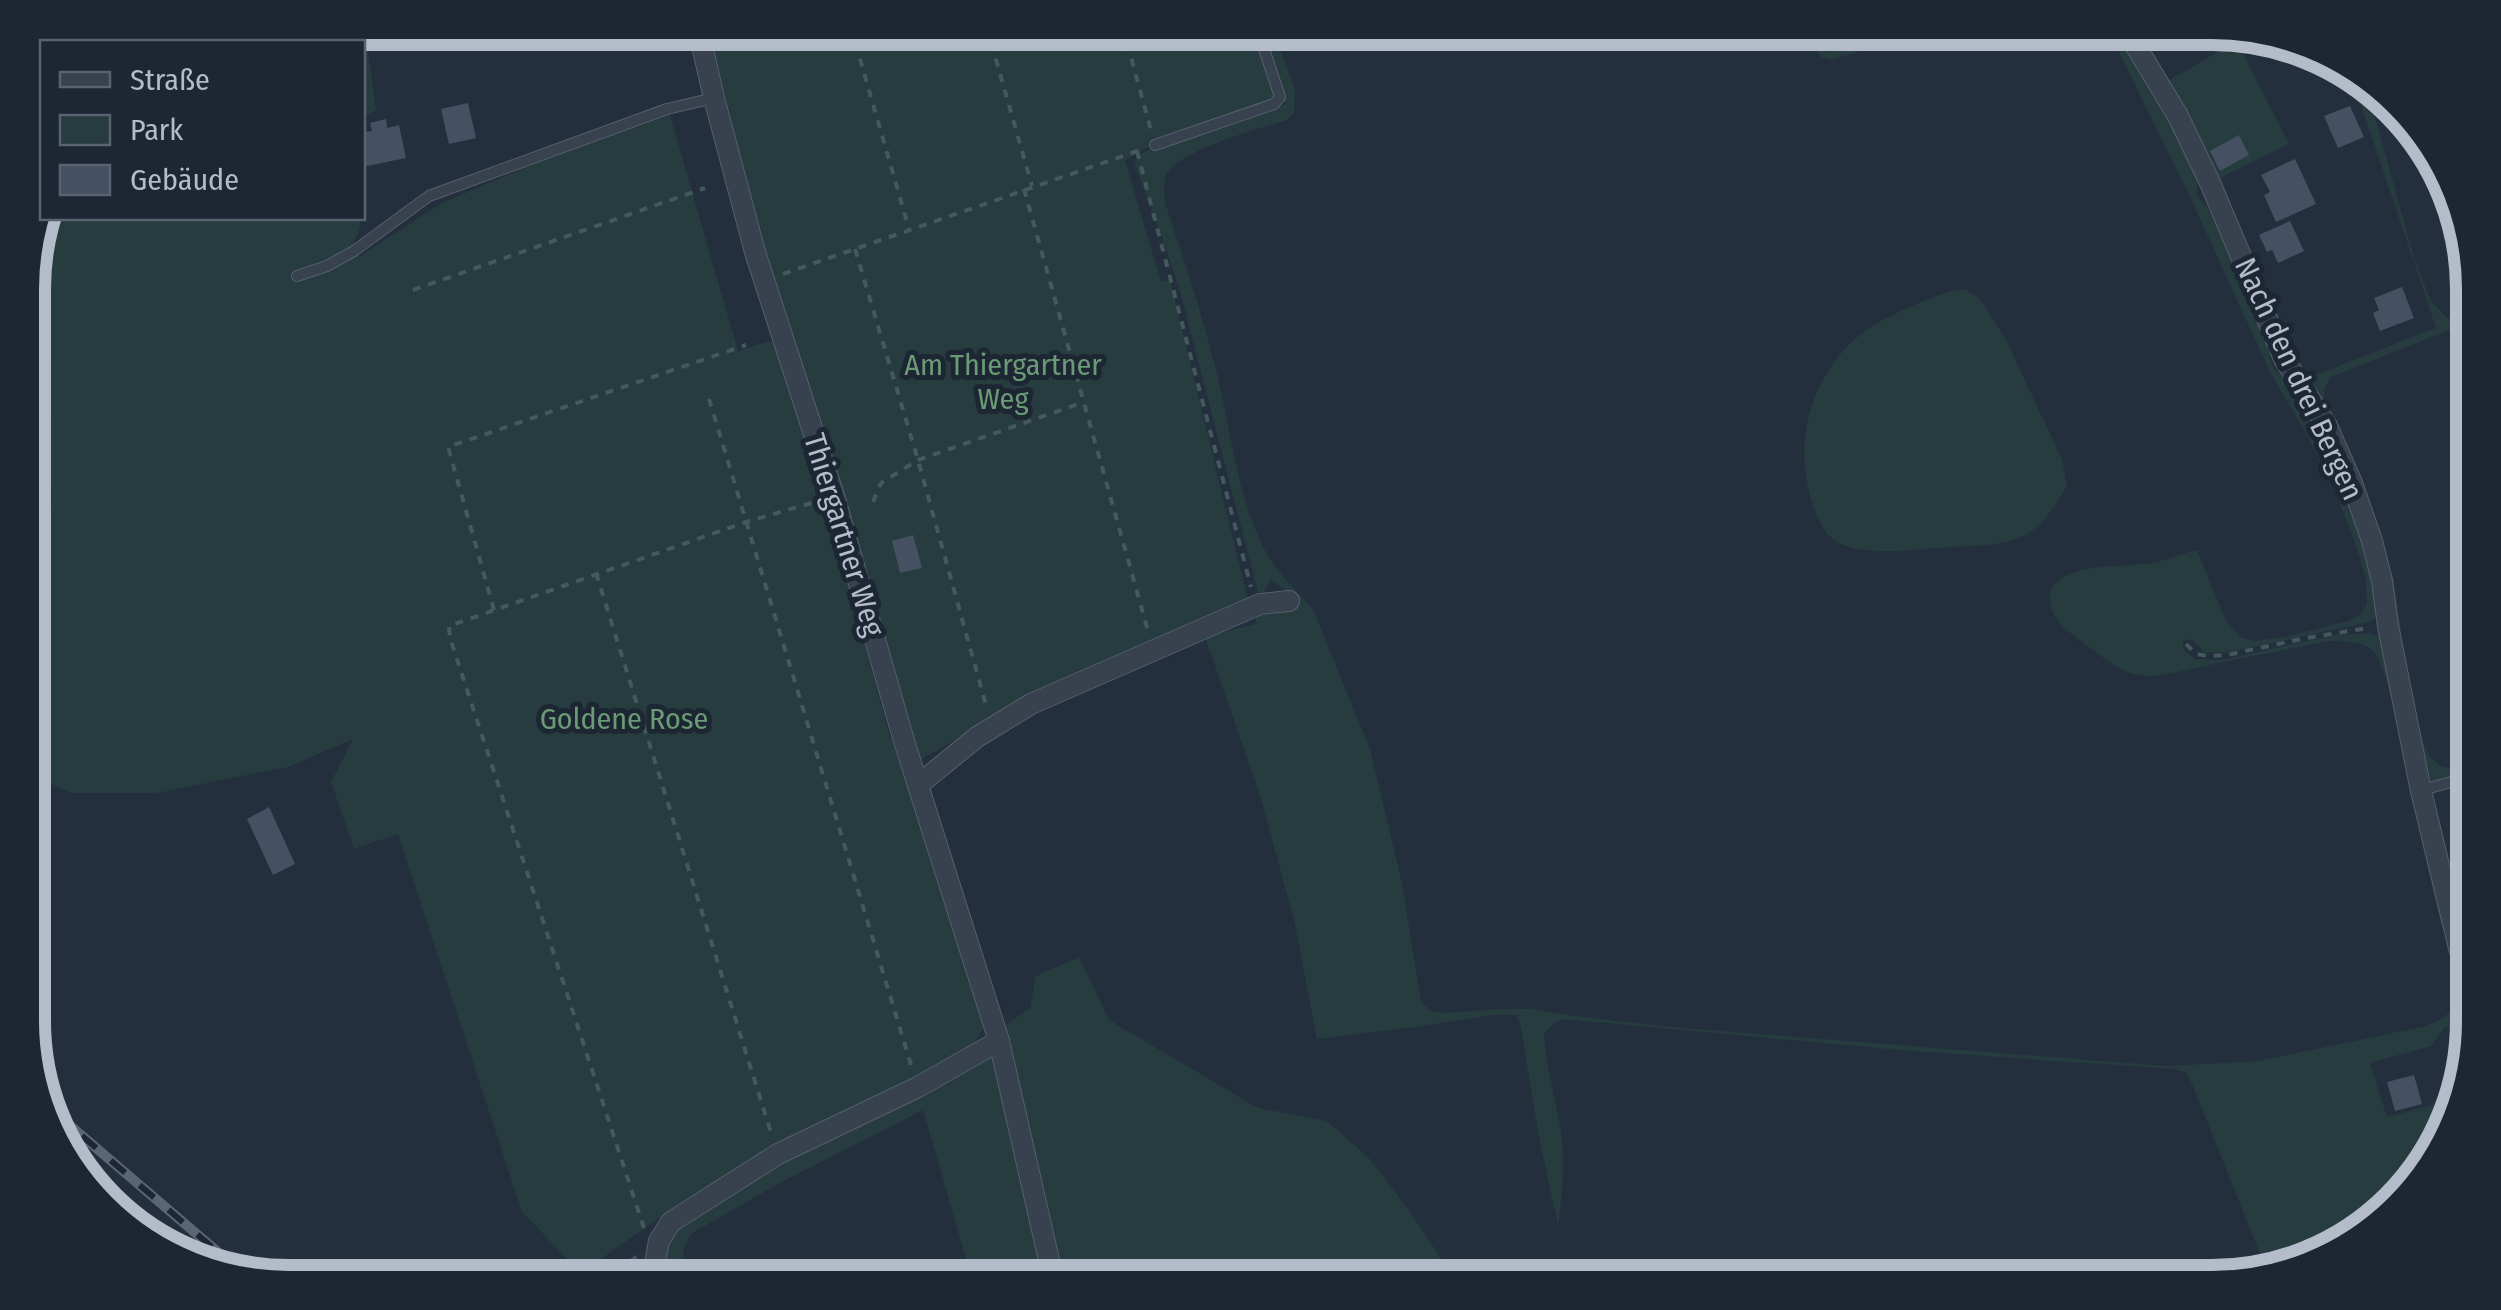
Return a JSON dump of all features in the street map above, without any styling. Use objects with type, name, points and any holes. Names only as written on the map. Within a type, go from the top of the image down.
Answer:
[{"type":"street","name":"Nach den drei Bergen","points":[[2136,45],[2178,116],[2211,185],[2284,359],[2327,426],[2352,482],[2382,582],[2421,791],[2456,936]]},
{"type":"street","name":"Thiergartner Weg","points":[[702,46],[764,280],[835,499],[918,785],[999,1041],[1050,1265]]},
{"type":"street","points":[[918,785],[977,737],[1031,704],[1260,604],[1289,600]]},
{"type":"street","points":[[656,1265],[659,1241],[671,1222],[778,1154],[918,1087],[999,1041]]},
{"type":"lane","points":[[1155,145],[1274,104],[1280,97],[1263,45]]},
{"type":"lane","points":[[297,276],[354,252],[429,196],[667,109],[714,98]]},
{"type":"lane","points":[[2421,791],[2456,781]]},
{"type":"path","points":[[856,46],[910,229]]},
{"type":"path","points":[[991,46],[1032,186]]},
{"type":"path","points":[[764,280],[1155,145],[1128,46]]},
{"type":"path","points":[[1137,151],[1254,598],[1260,604]]},
{"type":"path","points":[[413,290],[704,188]]},
{"type":"path","points":[[1024,189],[1153,650]]},
{"type":"path","points":[[855,248],[992,728]]},
{"type":"path","points":[[494,610],[448,447],[746,345]]},
{"type":"path","points":[[709,399],[918,1087]]},
{"type":"path","points":[[873,502],[881,483],[918,460],[1084,402]]},
{"type":"path","points":[[659,1241],[644,1229],[449,626],[746,522],[835,499]]},
{"type":"path","points":[[596,573],[778,1154]]},
{"type":"path","points":[[2186,644],[2196,654],[2227,655],[2388,626]]},
{"type":"green space","name":"Am Thiergartner Weg","points":[[1256,45],[1275,99],[1153,145],[1125,160],[1161,282],[1170,280],[1249,604],[990,720],[920,760],[839,482],[762,247],[712,46]]},
{"type":"green space","points":[[1266,45],[1278,45],[1295,90],[1294,113],[1287,120],[1219,142],[1184,159],[1165,178],[1165,203],[1206,334],[1237,468],[1257,534],[1272,562],[1314,612],[1370,749],[1402,883],[1421,1002],[1431,1011],[1445,1013],[1532,1009],[1671,1027],[2165,1066],[2259,1061],[2426,1026],[2451,1011],[2456,1001],[2456,1025],[2444,1028],[2431,1046],[2370,1063],[2387,1117],[2442,1103],[2415,1157],[2395,1182],[2348,1224],[2320,1240],[2262,1259],[2193,1086],[2186,1073],[2175,1069],[1899,1050],[1564,1019],[1544,1034],[1562,1147],[1558,1226],[1517,1015],[1317,1039],[1295,924],[1260,795],[1205,637],[1255,624],[1257,613],[1292,596],[1271,579],[1264,592],[1258,592],[1180,291],[1135,165],[1136,158],[1147,150],[1286,104]]},
{"type":"green space","points":[[1812,45],[1824,45],[1829,52],[1839,45],[1871,45],[1832,60],[1821,57]]},
{"type":"green space","points":[[2115,45],[2131,45],[2151,92],[2163,104],[2195,163],[2198,197],[2218,222],[2270,346],[2274,368],[2311,409],[2364,528],[2379,615],[2370,622],[2225,653],[2204,652],[2192,639],[2183,641],[2183,649],[2195,659],[2221,660],[2334,635],[2370,633],[2381,638],[2456,968],[2433,891],[2388,684],[2369,648],[2328,641],[2169,674],[2138,675],[2113,664],[2073,635],[2051,608],[2054,585],[2077,571],[2152,563],[2197,550],[2226,621],[2242,638],[2255,641],[2285,637],[2349,621],[2361,614],[2367,604],[2366,579],[2336,493],[2269,370]]},
{"type":"green space","points":[[365,46],[367,46],[376,110],[365,116]]},
{"type":"green space","points":[[2228,46],[2240,48],[2289,144],[2218,179],[2166,82]]},
{"type":"green space","points":[[2357,92],[2371,104],[2414,258],[2431,301],[2447,318],[2456,320],[2456,327],[2331,377],[2324,389],[2325,406],[2365,488],[2383,539],[2394,582],[2410,691],[2389,594],[2305,379],[2436,328]]},
{"type":"green space","name":"Goldene Rose","points":[[670,115],[738,351],[773,340],[827,505],[890,737],[937,864],[984,1027],[973,1045],[916,1083],[782,1140],[593,1265],[573,1265],[522,1212],[398,834],[354,849],[331,782],[353,739],[288,767],[157,793],[72,793],[45,781],[46,273],[55,220],[358,220],[361,226],[351,249],[360,256],[442,203],[543,160]]},
{"type":"green space","points":[[1965,289],[1979,298],[2004,336],[2062,459],[2067,486],[2033,530],[2009,541],[1892,551],[1845,546],[1824,529],[1808,486],[1807,426],[1819,388],[1841,354],[1869,329],[1933,297]]},
{"type":"green space","points":[[2415,717],[2429,756],[2440,766],[2456,769],[2456,777],[2431,780]]},
{"type":"green space","points":[[1079,957],[1109,1020],[1258,1108],[1327,1121],[1368,1157],[1445,1264],[1056,1265],[1003,1027],[1030,1008],[1036,976]]},
{"type":"green space","points":[[988,1054],[996,1057],[1043,1265],[968,1265],[923,1110],[694,1232],[684,1250],[683,1265],[664,1265],[671,1236],[683,1222],[795,1153]]},
{"type":"building","points":[[468,103],[476,138],[449,144],[441,109]]},
{"type":"building","points":[[2350,106],[2364,137],[2338,148],[2324,116]]},
{"type":"building","points":[[386,119],[387,128],[399,125],[406,158],[365,166],[365,132],[372,131],[370,123]]},
{"type":"building","points":[[2239,135],[2249,155],[2220,171],[2210,151]]},
{"type":"building","points":[[2295,159],[2316,204],[2276,222],[2264,195],[2270,192],[2261,175]]},
{"type":"building","points":[[2290,221],[2304,251],[2278,263],[2259,235]]},
{"type":"building","points":[[2402,287],[2414,318],[2380,331],[2373,313],[2379,310],[2374,298]]},
{"type":"building","points":[[913,535],[922,568],[900,573],[892,541]]},
{"type":"building","points":[[269,807],[295,864],[273,875],[247,819]]},
{"type":"building","points":[[2414,1075],[2422,1104],[2395,1111],[2387,1082]]},
{"type":"building","points":[[635,1255],[641,1265],[624,1265]]},
{"type":"railway","points":[[69,1125],[222,1256]]}]
